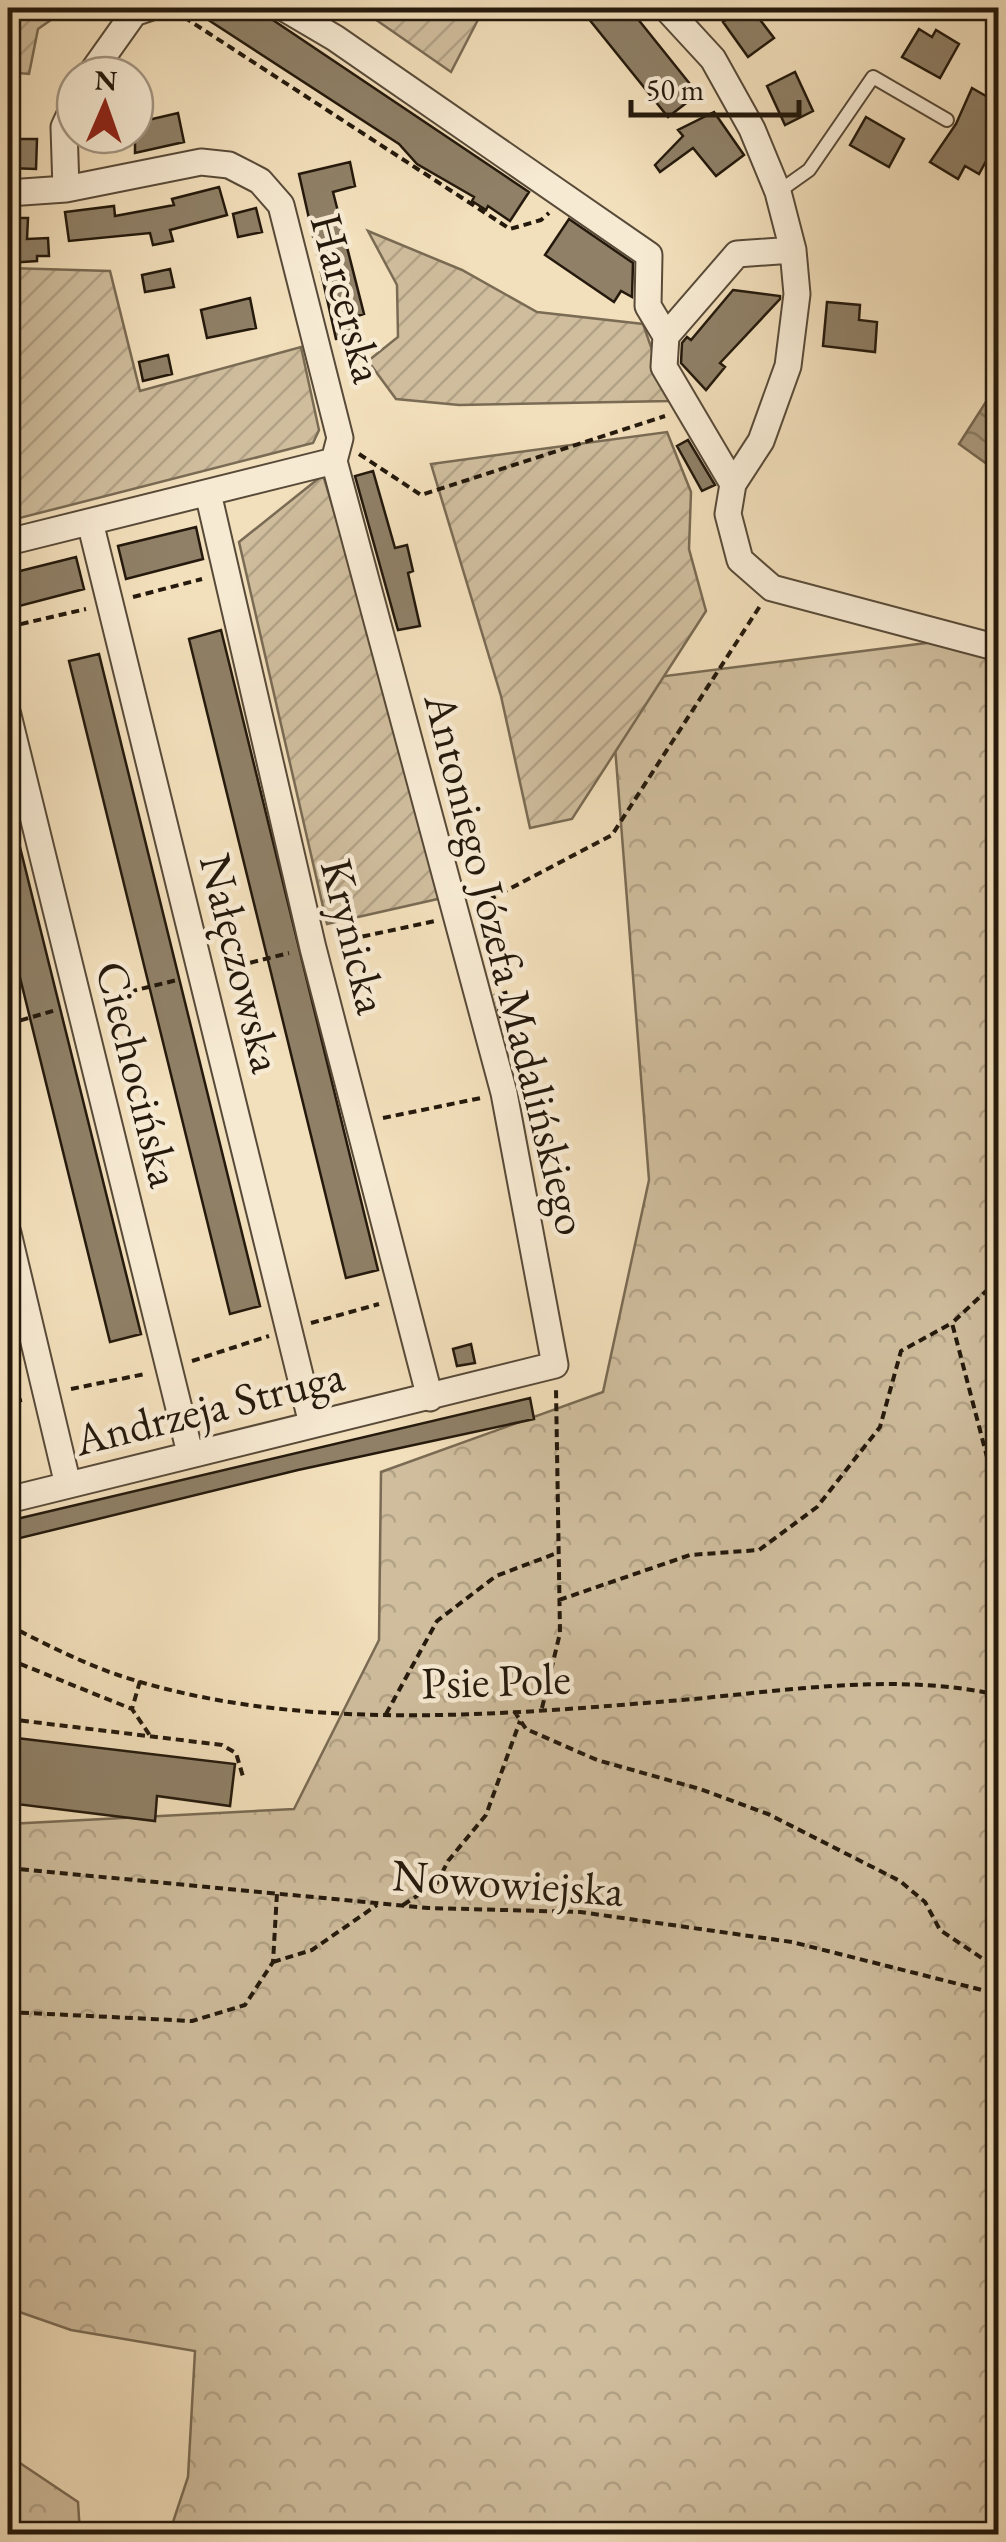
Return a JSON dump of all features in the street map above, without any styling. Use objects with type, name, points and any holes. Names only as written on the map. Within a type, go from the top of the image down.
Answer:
[{"type":"street","points":[[104,55],[134,13],[149,8]]},
{"type":"street","points":[[284,8],[567,195],[649,255],[648,306],[666,336],[664,367],[734,484]]},
{"type":"street","points":[[666,8],[689,28],[722,74],[752,129],[778,192],[798,294],[788,366],[761,441],[734,484],[728,514],[740,560],[772,588],[998,648]]},
{"type":"street","points":[[65,155],[66,190]]},
{"type":"street","name":"Harcerska","points":[[8,193],[66,190],[200,162],[229,165],[260,181],[281,205],[340,438],[334,461]]},
{"type":"street","points":[[666,336],[737,254],[792,250]]},
{"type":"street","points":[[8,542],[334,461]]},
{"type":"street","name":"Antoniego Józefa Madalińskiego","points":[[334,461],[504,1093],[556,1365]]},
{"type":"street","name":"Krynicka","points":[[208,493],[313,948],[430,1398]]},
{"type":"street","name":"Nałęczowska","points":[[90,522],[312,1424]]},
{"type":"street","name":"Ciechocińska","points":[[8,714],[190,1453]]},
{"type":"street","points":[[8,1233],[68,1485]]},
{"type":"street","points":[[430,1398],[556,1365]]},
{"type":"street","name":"Andrzeja Struga","points":[[8,1500],[430,1398]]},
{"type":"lane","points":[[778,192],[810,170],[873,77],[948,120]]},
{"type":"path","points":[[168,8],[510,230],[541,220],[567,195]]},
{"type":"path","points":[[334,461],[349,450],[382,465],[421,494],[689,408]]},
{"type":"path","points":[[234,967],[456,916],[612,835],[772,588]]},
{"type":"path","points":[[115,995],[141,988]]},
{"type":"path","points":[[8,1024],[20,1021]]},
{"type":"path","points":[[359,1124],[504,1093]]},
{"type":"path","points":[[560,1600],[690,1555],[760,1550],[817,1507],[880,1428],[901,1351],[952,1323],[998,1280]]},
{"type":"path","points":[[8,1403],[169,1369],[404,1297]]},
{"type":"path","points":[[952,1323],[998,1499]]},
{"type":"path","points":[[542,1710],[560,1633],[556,1365]]},
{"type":"path","points":[[386,1714],[437,1620],[496,1576],[558,1552]]},
{"type":"path","name":"Psie Pole","points":[[8,1625],[140,1681],[232,1701],[386,1714],[542,1710],[846,1686],[900,1685],[998,1695]]},
{"type":"path","points":[[8,1659],[132,1708],[152,1737]]},
{"type":"path","points":[[132,1708],[140,1681]]},
{"type":"path","points":[[514,1711],[526,1729],[597,1760],[700,1789],[768,1814],[900,1881],[925,1902],[940,1930],[998,1969]]},
{"type":"path","points":[[8,1719],[230,1748],[240,1762],[244,1780]]},
{"type":"path","points":[[403,1906],[438,1882],[448,1861],[486,1815],[520,1720]]},
{"type":"path","name":"Nowowiejska","points":[[8,1868],[403,1906],[580,1912],[792,1942],[998,1994]]},
{"type":"path","points":[[8,2012],[192,2022],[246,2005],[273,1962],[277,1893]]},
{"type":"path","points":[[273,1962],[312,1950],[379,1903]]},
{"type":"green space","points":[[8,8],[68,8],[38,29],[29,74],[8,72]]},
{"type":"green space","points":[[359,8],[484,8],[451,72]]},
{"type":"green space","points":[[368,231],[462,270],[537,312],[643,324],[670,401],[459,405],[396,399],[368,361],[398,337],[397,285]]},
{"type":"green space","points":[[8,268],[110,271],[140,391],[301,347],[319,430],[313,443],[8,521]]},
{"type":"green space","points":[[667,432],[691,492],[689,549],[706,611],[572,819],[530,828],[501,696],[431,464]]},
{"type":"green space","points":[[323,475],[451,896],[327,924],[239,542]]},
{"type":"green space","points":[[998,634],[998,2534],[169,2534],[188,2477],[195,2351],[71,2330],[8,2308],[8,1824],[294,1809],[379,1640],[381,1472],[603,1392],[649,1180],[610,683]]},
{"type":"green space","points":[[8,2455],[78,2502],[80,2534],[8,2534]]},
{"type":"water","points":[[998,383],[998,472],[959,444]]},
{"type":"building","points":[[190,8],[255,8],[529,192],[510,221],[488,206],[486,210],[472,201],[474,197],[417,164],[399,144]]},
{"type":"building","points":[[580,8],[629,8],[698,94],[668,117]]},
{"type":"building","points":[[742,8],[751,8],[774,38],[748,57],[723,22]]},
{"type":"building","points":[[919,29],[932,37],[936,30],[959,44],[940,78],[902,57]]},
{"type":"building","points":[[795,72],[813,111],[785,125],[767,86]]},
{"type":"building","points":[[972,88],[998,103],[998,139],[979,174],[965,166],[958,179],[930,162],[956,124]]},
{"type":"building","points":[[714,112],[744,155],[716,176],[693,148],[660,172],[655,165],[683,136],[678,130]]},
{"type":"building","points":[[178,113],[184,142],[155,149],[155,118]]},
{"type":"building","points":[[866,117],[904,139],[889,167],[850,145]]},
{"type":"building","points":[[8,139],[37,139],[36,169],[8,168]]},
{"type":"building","points":[[350,162],[355,186],[333,192],[364,314],[351,318],[354,338],[336,339],[299,174]]},
{"type":"building","points":[[219,187],[227,215],[170,230],[173,241],[153,245],[150,233],[69,241],[65,212],[114,206],[115,216],[174,205],[172,199]]},
{"type":"building","points":[[256,208],[262,232],[238,237],[233,214]]},
{"type":"building","points":[[8,218],[28,218],[27,239],[48,238],[49,256],[8,263]]},
{"type":"building","points":[[569,219],[633,263],[632,297],[621,291],[614,302],[545,255]]},
{"type":"building","points":[[170,269],[174,287],[145,292],[142,275]]},
{"type":"building","points":[[733,290],[780,299],[720,363],[725,367],[706,390],[681,363],[682,343],[687,337],[691,340]]},
{"type":"building","points":[[250,298],[256,328],[207,338],[201,310]]},
{"type":"building","points":[[827,302],[860,305],[859,320],[877,322],[875,352],[823,346]]},
{"type":"building","points":[[168,355],[172,374],[143,381],[139,362]]},
{"type":"building","points":[[688,440],[715,485],[702,491],[677,446]]},
{"type":"building","points":[[373,471],[395,548],[407,545],[413,571],[408,573],[420,626],[398,630],[355,476]]},
{"type":"building","points":[[196,527],[203,559],[126,579],[118,546]]},
{"type":"building","points":[[76,557],[84,589],[8,609],[8,574]]},
{"type":"building","points":[[221,630],[378,1270],[346,1278],[189,639]]},
{"type":"building","points":[[99,654],[260,1306],[230,1314],[69,661]]},
{"type":"building","points":[[14,823],[141,1334],[110,1342],[8,929],[8,824]]},
{"type":"building","points":[[506,992],[511,1014],[500,1017],[495,995]]},
{"type":"building","points":[[471,1344],[475,1363],[457,1366],[453,1349]]},
{"type":"building","points":[[530,1398],[534,1419],[298,1470],[8,1541],[8,1521]]},
{"type":"building","points":[[8,1737],[235,1764],[230,1806],[157,1796],[155,1821],[8,1803]]}]
